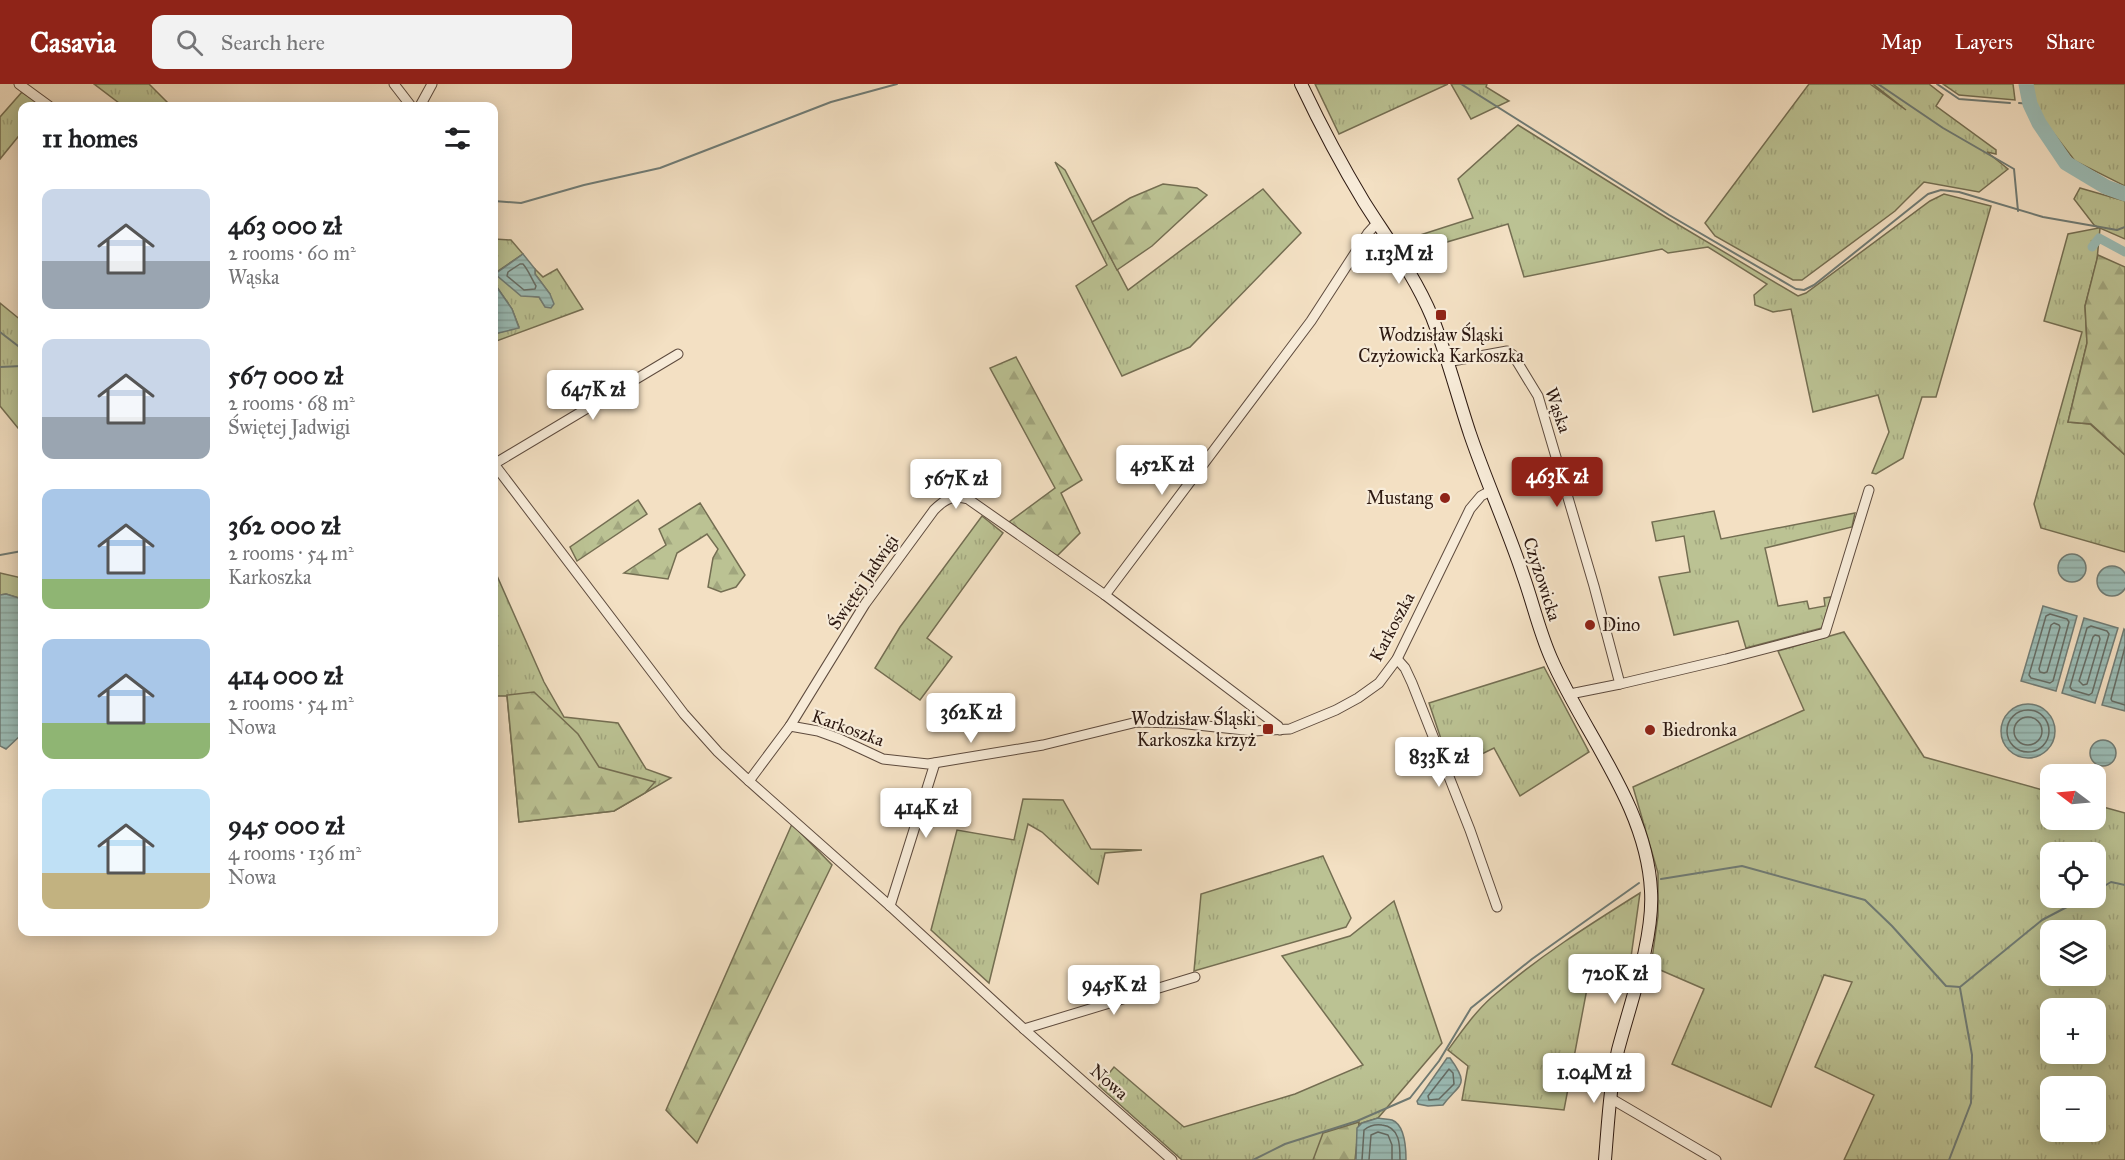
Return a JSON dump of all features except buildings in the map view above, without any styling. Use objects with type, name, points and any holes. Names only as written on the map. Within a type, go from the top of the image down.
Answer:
[{"type":"street","points":[[20,84],[45,102]]},
{"type":"street","points":[[394,84],[408,102]]},
{"type":"street","points":[[422,102],[432,84]]},
{"type":"street","name":"Czyżowicka","points":[[1302,84],[1320,124],[1412,279],[1431,316],[1470,435],[1525,580],[1540,632],[1624,796],[1647,859],[1651,892],[1648,930],[1618,1053],[1610,1098],[1605,1160]]},
{"type":"street","points":[[1105,595],[1311,321],[1368,233],[1378,222]]},
{"type":"street","name":"Wąska","points":[[1447,362],[1507,351],[1513,355],[1538,396],[1594,586],[1620,684]]},
{"type":"street","points":[[498,462],[678,354]]},
{"type":"street","points":[[498,469],[684,714],[718,752],[749,781]]},
{"type":"street","name":"Karkoszka","points":[[749,781],[790,726],[818,731],[883,759],[906,763],[935,763],[1043,746],[1137,722],[1178,723],[1254,731],[1280,730],[1314,720],[1358,698],[1379,683],[1397,659],[1470,509],[1481,496],[1492,490]]},
{"type":"street","points":[[1570,694],[1726,659],[1825,633],[1869,490]]},
{"type":"street","name":"Świętej Jadwigi","points":[[790,726],[865,604],[933,510],[944,500],[956,496],[968,499],[1105,595],[1278,726],[1280,730]]},
{"type":"street","points":[[1397,659],[1405,668],[1412,683],[1466,819],[1497,907]]},
{"type":"street","points":[[890,906],[935,763]]},
{"type":"street","name":"Nowa","points":[[749,781],[1173,1160]]},
{"type":"street","points":[[1024,1029],[1195,977]]},
{"type":"street","points":[[1610,1098],[1716,1160]]},
{"type":"green space","points":[[94,84],[149,84],[167,102],[118,102]]},
{"type":"green space","points":[[1315,84],[1448,84],[1339,134]]},
{"type":"green space","points":[[1451,84],[1487,84],[1486,87],[1509,101],[1471,119]]},
{"type":"green space","points":[[1809,84],[1870,84],[1906,110],[1873,84],[1929,84],[1943,95],[1936,106],[1996,150],[1996,154],[1987,152],[2008,169],[1979,192],[1924,182],[1895,211],[1802,280],[1793,280],[1715,236],[1705,223]]},
{"type":"green space","points":[[1943,84],[2013,84],[2015,100],[1959,95]]},
{"type":"green space","points":[[2030,84],[2125,84],[2125,186],[2075,161],[2034,108]]},
{"type":"green space","points":[[22,92],[38,102],[18,102],[18,137],[0,159],[0,117]]},
{"type":"green space","points":[[1518,125],[1798,296],[1806,293],[1930,201],[1944,194],[1991,206],[1936,397],[1922,397],[1903,458],[1876,474],[1872,473],[1889,432],[1878,395],[1813,412],[1791,309],[1773,312],[1755,305],[1754,295],[1767,284],[1708,247],[1668,253],[1662,249],[1524,277],[1508,224],[1420,250],[1417,236],[1473,218],[1458,179]]},
{"type":"green space","points":[[1055,162],[1065,170],[1128,290],[1263,189],[1301,233],[1190,347],[1122,376],[1076,286],[1107,265]]},
{"type":"green space","points":[[1163,184],[1197,188],[1207,195],[1152,246],[1117,270],[1092,222],[1130,198]]},
{"type":"green space","points":[[2080,188],[2125,201],[2125,239],[2100,228],[2097,260],[2085,306],[2087,343],[2068,422],[2090,424],[2125,455],[2125,552],[2041,528],[2034,504],[2082,332],[2044,321],[2068,234],[2099,228],[2094,225],[2074,199]]},
{"type":"green space","points":[[498,239],[511,240],[523,254],[498,271]]},
{"type":"green space","points":[[2098,255],[2125,267],[2125,455],[2091,424],[2068,422],[2087,343],[2085,306]]},
{"type":"green space","points":[[535,269],[543,277],[557,269],[583,309],[498,341],[498,333],[519,327],[512,309],[498,289],[498,276],[521,295],[539,297],[545,306],[550,294],[535,274]]},
{"type":"green space","points":[[0,303],[18,318],[18,428],[0,406]]},
{"type":"green space","points":[[1016,357],[1082,480],[1061,493],[1080,533],[1057,556],[1009,522],[1055,488],[990,368]]},
{"type":"green space","points":[[638,500],[647,514],[577,561],[570,547]]},
{"type":"green space","points":[[700,503],[745,575],[736,587],[721,592],[708,587],[713,558],[718,549],[707,534],[677,553],[668,579],[624,573],[666,545],[659,529]]},
{"type":"green space","points":[[1714,511],[1721,539],[1855,513],[1852,527],[1765,548],[1778,606],[1807,601],[1809,609],[1825,606],[1824,598],[1831,597],[1822,628],[1746,648],[1738,621],[1674,635],[1659,577],[1690,572],[1684,536],[1656,541],[1652,522]]},
{"type":"green space","points":[[982,516],[1003,533],[927,638],[952,657],[920,700],[875,668],[900,627]]},
{"type":"green space","points":[[0,573],[18,577],[18,598],[6,594],[0,595]]},
{"type":"green space","points":[[498,578],[544,682],[564,717],[618,723],[646,769],[671,778],[614,811],[519,822],[507,696],[498,696]]},
{"type":"green space","points":[[1844,632],[1924,757],[2040,789],[2040,830],[2106,830],[2106,808],[2125,813],[2125,1160],[1844,1160],[1874,1095],[1815,1067],[1852,982],[1824,975],[1771,1107],[1672,1064],[1704,989],[1651,966],[1658,916],[1658,873],[1633,787],[1804,710],[1778,651]]},
{"type":"green space","points":[[1544,667],[1589,752],[1520,796],[1494,748],[1451,769],[1429,703]]},
{"type":"green space","points":[[534,692],[578,734],[599,767],[655,782],[645,793],[614,811],[519,822],[507,695]]},
{"type":"green space","points":[[1023,799],[1063,800],[1091,849],[1142,850],[1105,853],[1098,884],[1042,832],[1028,824],[989,983],[931,930],[957,830],[1014,840]]},
{"type":"green space","points":[[792,824],[832,865],[697,1143],[666,1110]]},
{"type":"green space","points":[[1323,856],[1351,918],[1346,927],[1194,971],[1201,894]]},
{"type":"green space","points":[[1640,893],[1631,957],[1593,957],[1564,1110],[1462,1100],[1468,1066],[1448,1050],[1474,1016],[1492,997],[1527,968]]},
{"type":"green space","points":[[1394,901],[1442,1043],[1378,1118],[1324,1135],[1318,1160],[1182,1160],[1099,1086],[1114,1067],[1184,1127],[1295,1094],[1363,1065],[1282,956],[1350,936]]},
{"type":"green space","points":[[1359,1122],[1355,1160],[1313,1160],[1323,1133]]},
{"type":"water","points":[[523,254],[535,269],[535,274],[550,294],[554,304],[551,308],[545,307],[539,297],[521,296],[498,277],[498,272]]},
{"type":"water","points":[[498,289],[512,309],[519,328],[498,333]]},
{"type":"water","points":[[2072,554],[2082,558],[2086,568],[2082,578],[2072,582],[2062,578],[2058,568],[2062,558]]},
{"type":"water","points":[[2106,567],[2118,567],[2126,575],[2126,587],[2118,595],[2106,595],[2098,587],[2098,575]]},
{"type":"water","points":[[6,594],[18,598],[18,738],[6,749],[0,746],[0,595]]},
{"type":"water","points":[[2043,606],[2077,616],[2056,691],[2021,681]]},
{"type":"water","points":[[2084,618],[2118,628],[2095,703],[2062,693]]},
{"type":"water","points":[[2125,630],[2125,711],[2102,705]]},
{"type":"water","points":[[2023,704],[2033,704],[2043,708],[2051,716],[2055,731],[2051,746],[2043,754],[2033,758],[2023,758],[2013,754],[2005,746],[2001,736],[2001,726],[2005,716],[2013,708]]},
{"type":"water","points":[[2098,741],[2108,741],[2115,748],[2115,758],[2108,765],[2097,764],[2091,758],[2091,748]]},
{"type":"water","points":[[1447,1058],[1450,1058],[1460,1074],[1461,1080],[1458,1088],[1443,1105],[1418,1104],[1417,1101]]},
{"type":"water","points":[[1378,1118],[1392,1120],[1400,1127],[1404,1137],[1406,1160],[1356,1160],[1357,1128],[1362,1123]]},
{"type":"waterway","points":[[498,201],[521,203],[584,185],[660,168],[831,102],[897,84]]},
{"type":"waterway","points":[[1461,84],[1669,215],[1796,289],[1804,290],[1814,285],[1928,194],[1941,190],[1959,192],[2043,217],[2117,230],[2125,227]]},
{"type":"waterway","points":[[1878,84],[1943,128],[2014,169],[2018,211]]},
{"type":"waterway","points":[[1937,84],[1959,99],[2010,103]]},
{"type":"waterway","points":[[2026,84],[2030,104],[2039,123],[2066,163],[2106,187],[2125,194]]},
{"type":"waterway","points":[[2019,103],[2030,104]]},
{"type":"waterway","points":[[2092,247],[2099,238],[2125,252]]},
{"type":"waterway","points":[[0,332],[18,346]]},
{"type":"waterway","points":[[0,367],[18,366]]},
{"type":"waterway","points":[[0,555],[18,552]]},
{"type":"waterway","points":[[1661,879],[1742,866],[1865,900],[1892,926],[1946,986],[1960,987],[2042,920],[2065,908]]},
{"type":"waterway","points":[[2106,885],[2111,882],[2125,885]]},
{"type":"waterway","points":[[1253,1160],[1285,1144],[1357,1121],[1410,1098],[1439,1061],[1471,1008],[1532,959],[1639,883]]},
{"type":"waterway","points":[[1949,1160],[1971,1103],[1972,1055],[1960,988]]},
{"type":"place","name":"Wodzisław Śląski Czyżowicka Karkoszka","points":[[1441,315]]},
{"type":"place","name":"Mustang","points":[[1445,498]]},
{"type":"place","name":"Dino","points":[[1590,625]]},
{"type":"place","name":"Wodzisław Śląski Karkoszka krzyż","points":[[1268,729]]},
{"type":"place","name":"Biedronka","points":[[1650,730]]}]
